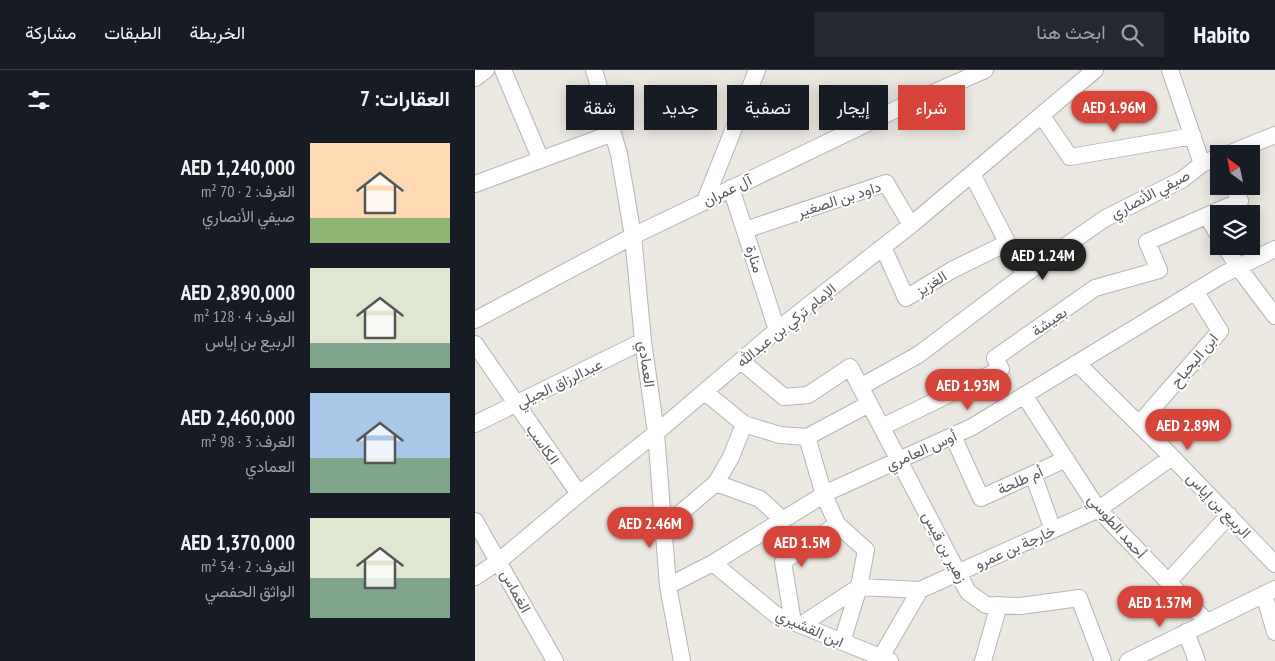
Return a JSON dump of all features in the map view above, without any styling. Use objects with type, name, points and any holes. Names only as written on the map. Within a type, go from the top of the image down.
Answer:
[{"type":"street","points":[[475,78],[486,70]]},
{"type":"street","points":[[503,70],[541,160]]},
{"type":"street","name":"العمادي","points":[[594,70],[619,154],[633,236],[643,341],[657,433],[668,586],[682,661]]},
{"type":"street","points":[[705,201],[757,70]]},
{"type":"street","name":"آل عمران","points":[[475,320],[633,236],[901,106],[985,70]]},
{"type":"street","name":"الإمام تركي بن عبدالله","points":[[475,577],[499,561],[579,494],[657,433],[777,330],[911,225],[1095,70]]},
{"type":"street","points":[[1170,70],[1202,164]]},
{"type":"street","points":[[1042,116],[1070,156],[1193,136]]},
{"type":"street","points":[[475,184],[613,133]]},
{"type":"street","points":[[1250,145],[1275,135]]},
{"type":"street","name":"صيفي الأنصاري","points":[[860,387],[918,355],[1024,275],[1104,219],[1183,179],[1202,164],[1210,161]]},
{"type":"street","points":[[972,174],[1024,275]]},
{"type":"street","name":"داود بن الصغير","points":[[745,230],[887,183],[911,225]]},
{"type":"street","name":"منارة","points":[[731,188],[777,330]]},
{"type":"street","name":"بعيشة","points":[[881,427],[1001,369],[995,358],[1095,288],[1159,270],[1147,242],[1240,201],[1237,195]]},
{"type":"street","points":[[1207,216],[1210,221]]},
{"type":"street","name":"الغزيز","points":[[883,247],[907,298],[953,270],[1007,243]]},
{"type":"street","name":"أوس العامري","points":[[668,586],[713,563],[824,495],[972,427],[1195,291],[1275,249]]},
{"type":"street","points":[[1231,255],[1275,316]]},
{"type":"street","name":"ابن البحباح","points":[[1139,424],[1221,331],[1195,291]]},
{"type":"street","name":"عبدالرزاق الجيلي","points":[[475,424],[643,341]]},
{"type":"street","name":"الكاسب","points":[[475,344],[579,494]]},
{"type":"street","name":"زهير بن قيس","points":[[741,361],[784,397],[808,395],[850,367],[969,592],[986,605],[1021,606],[1079,598],[1103,661]]},
{"type":"street","name":"الربيع بن إياس","points":[[1077,363],[1172,457],[1275,564]]},
{"type":"street","points":[[705,392],[744,424],[780,435],[807,437],[869,404]]},
{"type":"street","name":"أحمد الطوسي","points":[[1024,395],[1098,509],[1207,622]]},
{"type":"street","points":[[664,527],[716,482],[731,457],[744,424]]},
{"type":"street","name":"أم طلحة","points":[[953,436],[981,498],[1066,459]]},
{"type":"street","points":[[807,437],[824,495],[837,524],[866,550],[859,588],[842,642]]},
{"type":"street","name":"خارجة بن عمرو","points":[[920,590],[1098,509],[1172,457]]},
{"type":"street","points":[[1033,474],[1053,530]]},
{"type":"street","points":[[716,482],[760,499],[783,520]]},
{"type":"street","points":[[1168,582],[1229,516]]},
{"type":"street","name":"الغماس","points":[[475,521],[555,661]]},
{"type":"street","points":[[837,524],[783,562],[797,624],[859,588],[920,590],[886,659]]},
{"type":"street","name":"ابن القشيري","points":[[713,563],[776,615],[886,659]]},
{"type":"street","points":[[1128,661],[1269,592],[1275,632]]},
{"type":"street","points":[[983,661],[999,605]]},
{"type":"street","points":[[1186,632],[1197,661]]}]
